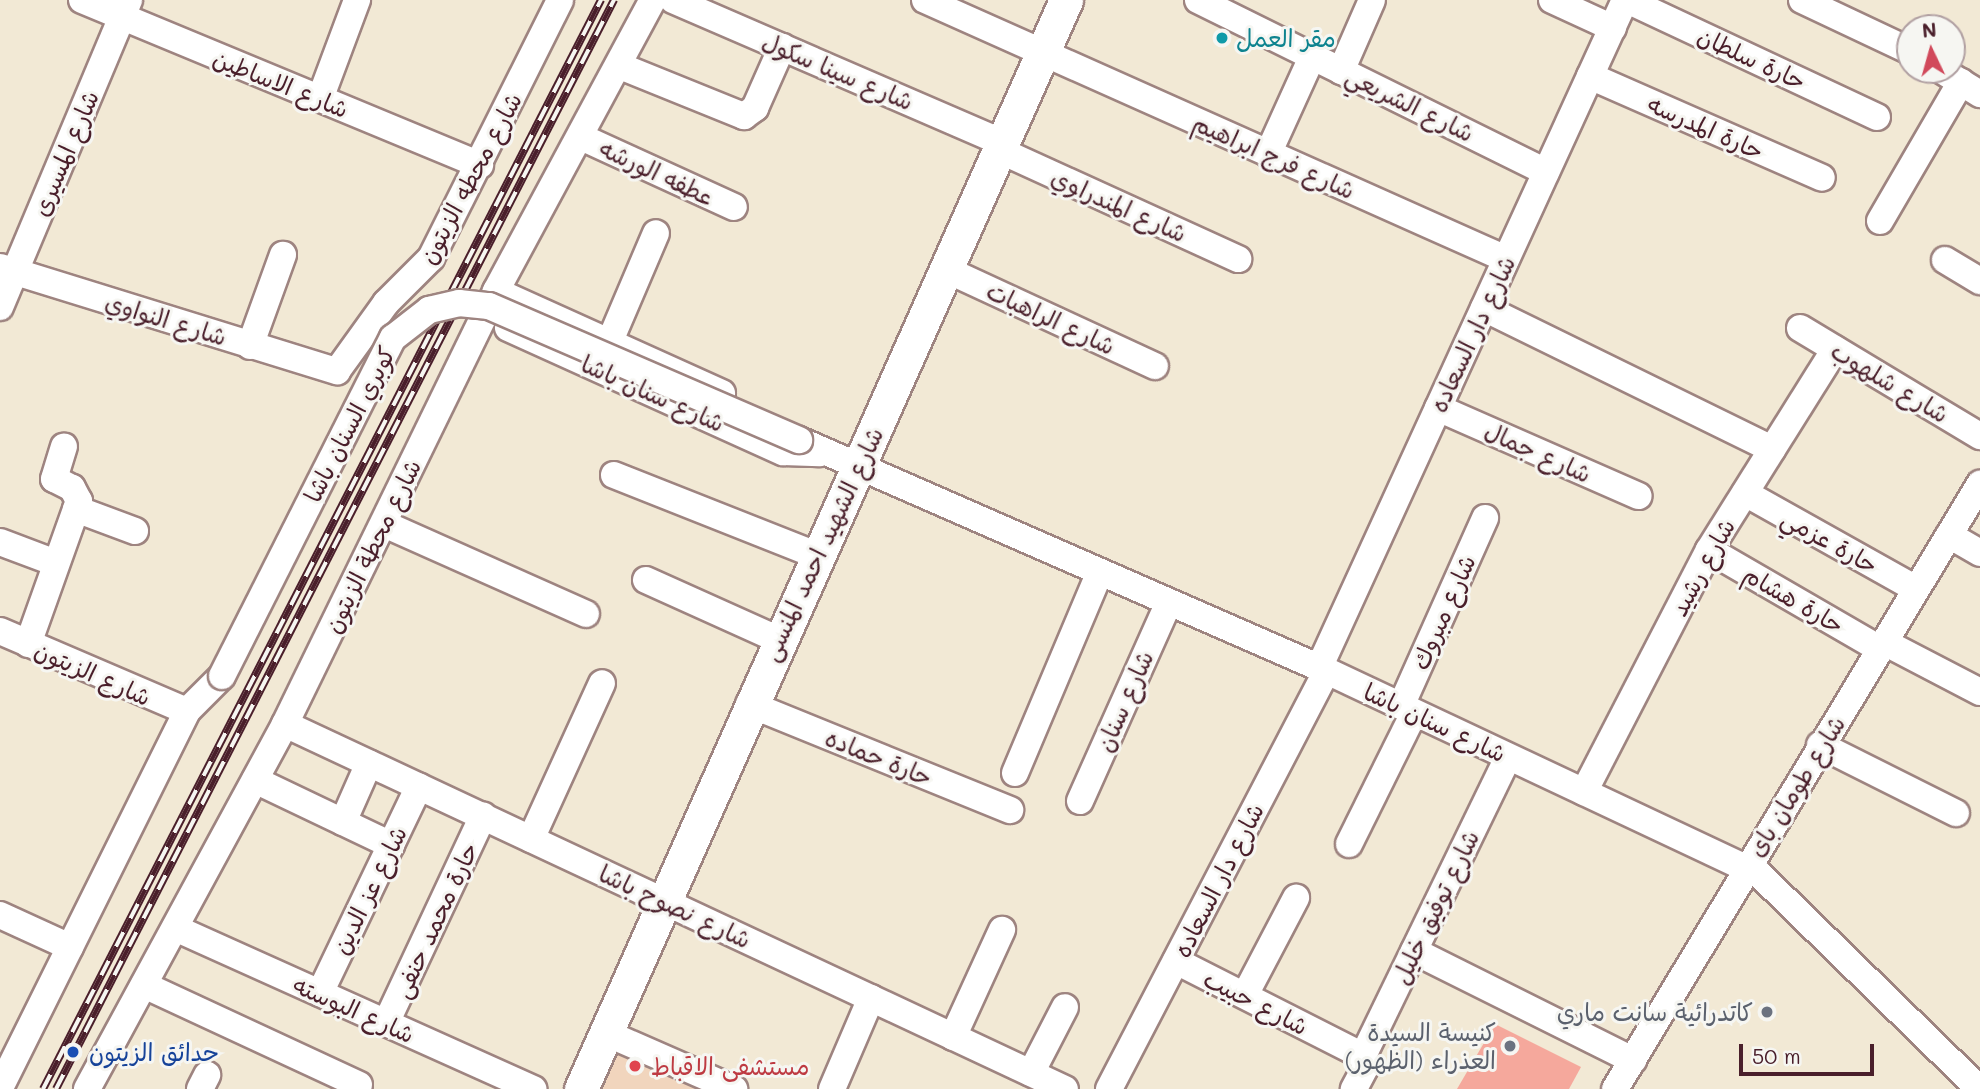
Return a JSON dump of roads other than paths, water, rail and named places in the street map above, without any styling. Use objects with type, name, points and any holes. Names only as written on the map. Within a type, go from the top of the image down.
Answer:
[{"type":"main road","name":"شارع الشهيد احمد المنسى","points":[[581,1089],[814,554],[860,467],[1066,0]]},
{"type":"street","name":"شارع الاساطين","points":[[82,0],[126,9],[320,99],[480,165]]},
{"type":"street","points":[[320,99],[357,0]]},
{"type":"street","name":"شارع محطه الزيتون","points":[[332,372],[431,258],[480,165],[560,0]]},
{"type":"street","name":"شارع محطة الزيتون","points":[[87,1089],[285,724],[496,291],[620,66],[653,0]]},
{"type":"street","name":"شارع سينا سكول","points":[[673,0],[1001,146]]},
{"type":"street","name":"شارع فرج ابراهيم","points":[[926,0],[1506,259]]},
{"type":"street","name":"شارع الشريعي","points":[[1198,0],[1546,172]]},
{"type":"street","points":[[1341,71],[1373,0]]},
{"type":"street","points":[[1552,0],[1613,27]]},
{"type":"street","name":"شارع دار السعاده","points":[[1110,1089],[1323,669],[1438,408],[1626,0]]},
{"type":"street","name":"حارة سلطان","points":[[1626,0],[1877,117]]},
{"type":"street","points":[[1802,0],[1896,44]]},
{"type":"street","name":"شارع المسيرى","points":[[0,307],[7,270],[126,9]]},
{"type":"street","points":[[620,66],[744,116],[755,108],[782,47]]},
{"type":"street","points":[[1268,154],[1312,57]]},
{"type":"street","name":"حارة المدرسه","points":[[1590,76],[1822,178]]},
{"type":"street","points":[[1880,221],[1960,84]]},
{"type":"street","name":"عطفه الورشه","points":[[580,137],[734,207]]},
{"type":"street","name":"شارع المندراوي","points":[[1001,146],[1238,259]]},
{"type":"street","points":[[610,341],[656,233]]},
{"type":"street","points":[[250,346],[283,255]]},
{"type":"street","points":[[1945,260],[1980,281]]},
{"type":"street","name":"شارع النواوي","points":[[7,270],[332,372]]},
{"type":"street","name":"شارع الراهبات","points":[[947,270],[1155,366]]},
{"type":"street","name":"شارع سنان باشا","points":[[496,291],[806,433],[825,453]]},
{"type":"street","name":"كوبري السنان باشا","points":[[187,711],[222,676],[393,338],[429,310],[459,303],[489,306],[799,440]]},
{"type":"street","points":[[1484,308],[1772,449]]},
{"type":"street","name":"شارع سنان باشا","points":[[483,317],[783,452],[825,453]]},
{"type":"street","name":"شارع شلهوب","points":[[1800,328],[1980,436]]},
{"type":"street","name":"شارع رشيد","points":[[1584,792],[1709,550],[1835,349]]},
{"type":"street","name":"شارع جمال","points":[[1438,408],[1637,496]]},
{"type":"street","name":"شارع سنان باشا","points":[[799,440],[1323,669],[1746,867],[1787,894],[1979,1089]]},
{"type":"street","points":[[28,643],[76,509],[78,494],[54,478],[64,447]]},
{"type":"street","points":[[614,475],[814,554]]},
{"type":"street","name":"شارع طومان باى","points":[[1615,1089],[1746,867],[1980,484]]},
{"type":"street","name":"حارة عزمي","points":[[1745,493],[1916,589]]},
{"type":"street","points":[[76,509],[135,531]]},
{"type":"street","name":"شارع مبروك","points":[[1349,844],[1485,518]]},
{"type":"street","points":[[384,524],[586,614]]},
{"type":"street","points":[[1949,535],[1980,553]]},
{"type":"street","points":[[0,542],[56,564]]},
{"type":"street","name":"حارة هشام","points":[[1709,550],[1882,646],[1980,692]]},
{"type":"street","points":[[1015,773],[1100,572]]},
{"type":"street","points":[[646,580],[777,639]]},
{"type":"street","name":"شارع سنان","points":[[1080,801],[1169,602]]},
{"type":"street","name":"شارع الزيتون","points":[[0,631],[187,711]]},
{"type":"street","points":[[531,839],[602,683]]},
{"type":"street","name":"حارة حماده","points":[[749,704],[1010,810]]},
{"type":"street","points":[[0,1088],[187,711]]},
{"type":"street","name":"شارع نصوح باشا","points":[[285,724],[1065,1089]]},
{"type":"street","points":[[1821,745],[1956,813]]},
{"type":"street","name":"شارع توفيق خليل","points":[[1361,1071],[1413,951],[1508,757]]},
{"type":"street","points":[[343,822],[369,763]]},
{"type":"street","points":[[255,780],[391,845]]},
{"type":"street","name":"شارع عز الدين","points":[[320,993],[419,786]]},
{"type":"street","name":"حارة محمد حنفى","points":[[386,1023],[483,816]]},
{"type":"street","points":[[1245,995],[1296,898]]},
{"type":"street","points":[[0,915],[70,947]]},
{"type":"street","name":"شارع البوسته","points":[[175,928],[534,1089]]},
{"type":"street","points":[[953,1037],[1002,930]]},
{"type":"street","points":[[1413,951],[1633,1060]]},
{"type":"street","name":"شارع حبيب","points":[[1176,961],[1245,995],[1361,1071]]},
{"type":"street","points":[[144,985],[359,1085]]},
{"type":"street","points":[[831,1089],[871,998]]},
{"type":"street","points":[[1031,1073],[1065,1007]]},
{"type":"street","points":[[606,1033],[734,1089]]},
{"type":"railway","points":[[43,1089],[601,0]]},
{"type":"railway","points":[[56,1089],[614,0]]},
{"type":"place","name":"مقر العمل","points":[[1222,38]]},
{"type":"place","name":"كاتدرائية سانت ماري","points":[[1767,1012]]},
{"type":"place","name":"كنيسة السيدة العذراء (الظهور)","points":[[1510,1046]]},
{"type":"place","name":"حدائق الزيتون","points":[[73,1052]]},
{"type":"place","name":"مستشفى الاقباط","points":[[635,1066]]}]
